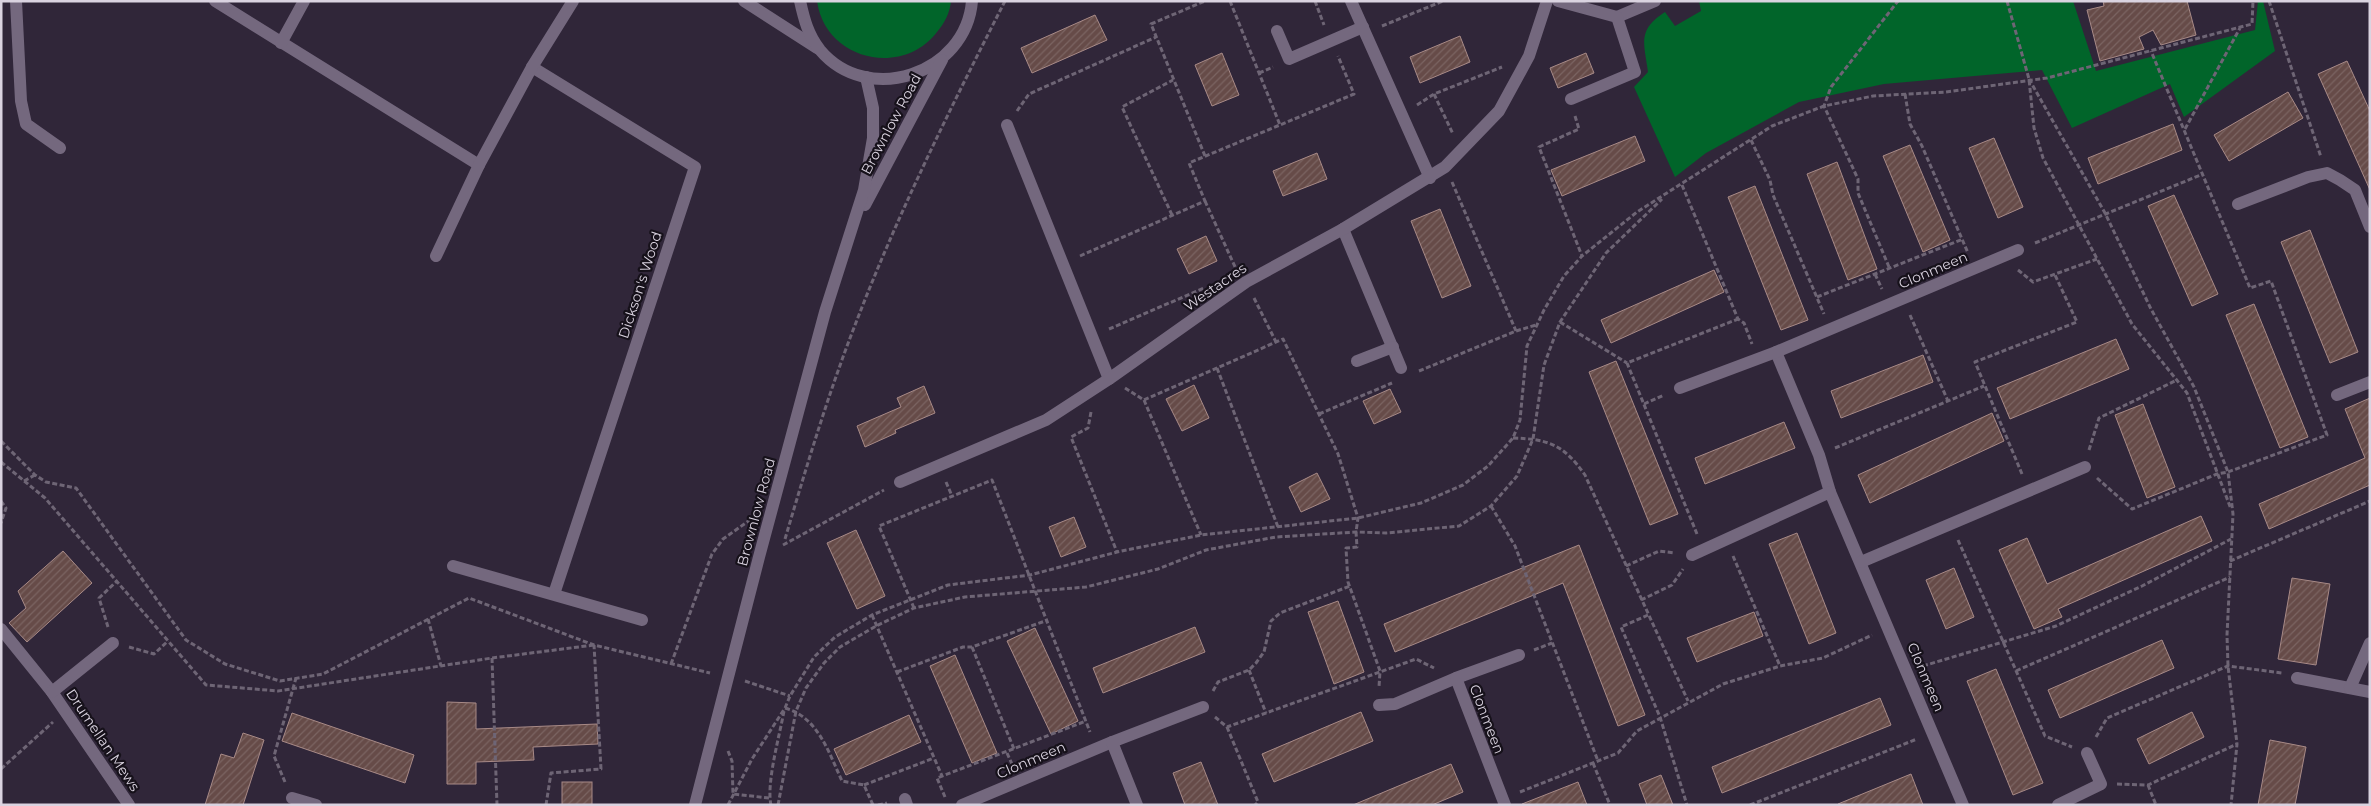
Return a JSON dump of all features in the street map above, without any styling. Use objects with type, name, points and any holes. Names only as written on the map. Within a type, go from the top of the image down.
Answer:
[{"type":"street","points":[[16,1],[21,101],[26,124],[60,148]]},
{"type":"street","points":[[215,1],[478,165]]},
{"type":"street","points":[[281,43],[304,1]]},
{"type":"street","points":[[436,256],[478,165],[532,67],[573,1]]},
{"type":"street","points":[[744,1],[821,50],[842,67],[866,77],[893,79],[919,73],[942,59],[960,38],[971,13],[972,1]]},
{"type":"street","points":[[800,1],[806,27],[821,50]]},
{"type":"street","points":[[1351,1],[1430,178]]},
{"type":"street","name":"Westacres","points":[[900,482],[1046,420],[1109,379],[1246,282],[1343,229],[1430,178],[1445,167],[1499,111],[1529,56],[1547,1]]},
{"type":"street","points":[[1558,1],[1617,17],[1655,1]]},
{"type":"street","points":[[1571,99],[1635,72],[1617,17]]},
{"type":"street","points":[[1277,31],[1289,59],[1331,41],[1364,30]]},
{"type":"street","name":"Brownlow Road","points":[[852,230],[942,59]]},
{"type":"street","name":"Dickson's Wood","points":[[532,67],[695,167],[554,594]]},
{"type":"street","name":"Brownlow Road","points":[[695,805],[758,557],[825,312],[864,190],[873,138],[873,108],[866,77]]},
{"type":"street","points":[[1008,125],[1109,379]]},
{"type":"street","points":[[2238,204],[2308,177],[2327,173],[2355,190],[2370,226]]},
{"type":"street","points":[[1343,229],[1401,368]]},
{"type":"street","name":"Clonmeen","points":[[1680,388],[1776,352],[2018,250]]},
{"type":"street","points":[[1357,361],[1393,347]]},
{"type":"street","name":"Clonmeen","points":[[1776,352],[1818,455],[1830,492],[1889,627],[1963,805]]},
{"type":"street","points":[[2337,395],[2370,382]]},
{"type":"street","points":[[1861,562],[2085,467]]},
{"type":"street","points":[[1697,552],[1830,492]]},
{"type":"street","points":[[453,566],[642,620]]},
{"type":"street","name":"Drumellan Mews","points":[[1,629],[52,692],[129,805]]},
{"type":"street","name":"Drumellan Mews","points":[[52,692],[113,643]]},
{"type":"street","points":[[2350,688],[2370,644]]},
{"type":"street","name":"Clonmeen","points":[[1504,802],[1456,678],[1519,655]]},
{"type":"street","points":[[1379,705],[1395,704],[1456,678]]},
{"type":"street","points":[[2297,678],[2370,692]]},
{"type":"street","name":"Clonmeen","points":[[962,805],[1112,742],[1203,707]]},
{"type":"street","points":[[1112,742],[1137,805]]},
{"type":"street","points":[[2058,805],[2101,784],[2087,753]]},
{"type":"street","points":[[292,798],[316,805]]},
{"type":"path","points":[[783,545],[803,477],[857,320],[916,183],[1005,1]]},
{"type":"path","points":[[1205,1],[1151,24],[1205,156]]},
{"type":"path","points":[[1230,1],[1280,125]]},
{"type":"path","points":[[1276,342],[1246,282],[1234,266],[1189,163],[1354,94],[1314,1]]},
{"type":"path","points":[[1364,30],[1443,1]]},
{"type":"path","points":[[1889,267],[1858,193],[1858,179],[1824,106],[1831,87],[1898,1]]},
{"type":"path","points":[[2007,1],[2030,79],[2034,128],[2043,158],[2132,324],[2187,393],[2233,514]]},
{"type":"path","points":[[728,805],[752,759],[785,708],[790,696],[814,657],[835,637],[872,615],[948,585],[1030,575],[1117,552],[1201,535],[1358,518],[1421,504],[1463,485],[1488,466],[1513,438],[1520,420],[1527,346],[1564,276],[1582,256],[1637,212],[1772,126],[1824,106],[1873,96],[1946,92],[2046,78],[2240,28],[2252,24],[2253,1]]},
{"type":"path","points":[[2269,1],[2327,173]]},
{"type":"path","points":[[2184,130],[2240,28]]},
{"type":"path","points":[[1008,125],[1029,94],[1156,37]]},
{"type":"path","points":[[2151,50],[2250,288],[2271,281],[2327,435],[2218,474],[2132,509],[2085,467],[2099,418],[2177,380]]},
{"type":"path","points":[[1402,115],[1434,94],[1529,56]]},
{"type":"path","points":[[2030,79],[2105,213],[2151,309],[2194,387],[2228,472],[2233,514],[2228,666],[2237,744],[2231,805]]},
{"type":"path","points":[[1172,215],[1122,107],[1173,80]]},
{"type":"path","points":[[1434,94],[1461,151]]},
{"type":"path","points":[[1905,94],[1910,124],[1922,146],[1975,268]]},
{"type":"path","points":[[1571,99],[1579,129],[1539,147],[1582,256]]},
{"type":"path","points":[[1751,140],[1770,180],[1773,194],[1830,329]]},
{"type":"path","points":[[1445,167],[1516,331]]},
{"type":"path","points":[[2018,250],[2203,174]]},
{"type":"path","points":[[1682,185],[1738,319],[1744,322],[1757,358]]},
{"type":"path","points":[[778,805],[796,711],[806,688],[824,663],[840,648],[876,626],[914,608],[965,597],[1086,587],[1158,569],[1206,550],[1276,537],[1356,532],[1386,533],[1459,526],[1492,506],[1517,476],[1533,438],[1544,365],[1560,322],[1606,253],[1668,194]]},
{"type":"path","points":[[1063,264],[1205,201]]},
{"type":"path","points":[[1816,297],[1962,239]]},
{"type":"path","points":[[2002,257],[2033,282],[2097,259]]},
{"type":"path","points":[[2029,490],[1975,362],[2077,322],[2055,275]]},
{"type":"path","points":[[1092,336],[1212,285],[1233,292]]},
{"type":"path","points":[[1903,299],[1948,401]]},
{"type":"path","points":[[1627,362],[1738,319]]},
{"type":"path","points":[[1560,322],[1627,362],[1697,552]]},
{"type":"path","points":[[1415,373],[1516,331],[1537,325]]},
{"type":"path","points":[[1144,400],[1283,339],[1338,454],[1358,518],[1356,547],[1346,548],[1350,586],[1380,671]]},
{"type":"path","points":[[1217,368],[1278,526]]},
{"type":"path","points":[[1109,379],[1144,400],[1201,535]]},
{"type":"path","points":[[1319,414],[1397,380]]},
{"type":"path","points":[[1818,455],[1984,386]]},
{"type":"path","points":[[1093,390],[1088,428],[1071,437],[1117,552]]},
{"type":"path","points":[[1513,438],[1533,438],[1555,444],[1572,456],[1585,474],[1688,701]]},
{"type":"path","points":[[1,441],[35,475],[46,482],[76,488],[186,640],[225,664],[280,681],[323,674],[469,598],[594,645],[715,674]]},
{"type":"path","points":[[1,462],[45,498],[206,685],[278,691],[492,658],[594,645]]},
{"type":"path","points":[[24,481],[35,475]]},
{"type":"path","points":[[914,608],[879,526],[992,480],[1048,620],[1096,749]]},
{"type":"path","points":[[758,557],[900,482]]},
{"type":"path","points":[[946,483],[952,496]]},
{"type":"path","points":[[1,501],[6,508],[1,523]]},
{"type":"path","points":[[2230,561],[2370,501]]},
{"type":"path","points":[[671,664],[712,554],[723,539],[774,504]]},
{"type":"path","points":[[1492,506],[1515,546],[1598,761]]},
{"type":"path","points":[[1951,524],[2045,736],[2087,753],[2107,718],[2228,666],[2276,671],[2297,678]]},
{"type":"path","points":[[1726,539],[1780,666]]},
{"type":"path","points":[[1907,670],[2004,643],[2056,626],[2134,590],[2231,539]]},
{"type":"path","points":[[1626,566],[1659,552],[1697,552]]},
{"type":"path","points":[[1641,600],[1672,585],[1697,552]]},
{"type":"path","points":[[2016,670],[2230,577]]},
{"type":"path","points":[[117,581],[99,598],[113,643],[154,654],[168,640]]},
{"type":"path","points":[[1255,805],[1258,802],[1227,727],[1203,707],[1218,682],[1248,670],[1264,652],[1271,620],[1280,613],[1350,586]]},
{"type":"path","points":[[872,615],[942,776]]},
{"type":"path","points":[[1648,615],[1621,628],[1660,718],[1687,805]]},
{"type":"path","points":[[428,620],[441,666]]},
{"type":"path","points":[[896,672],[963,647],[972,647],[1048,620]]},
{"type":"path","points":[[1504,802],[1618,754],[1637,731],[1688,701],[1723,684],[1780,666],[1823,658],[1889,627]]},
{"type":"path","points":[[546,805],[551,773],[601,769],[594,645]]},
{"type":"path","points":[[972,647],[1014,749]]},
{"type":"path","points":[[492,658],[497,805]]},
{"type":"path","points":[[1227,727],[1416,659],[1456,678]]},
{"type":"path","points":[[1248,670],[1266,713]]},
{"type":"path","points":[[292,798],[274,756],[296,678]]},
{"type":"path","points":[[742,680],[790,696]]},
{"type":"path","points":[[785,708],[796,711],[818,730],[842,781],[864,785],[934,758]]},
{"type":"path","points":[[771,805],[769,798],[785,708]]},
{"type":"path","points":[[1,769],[65,711]]},
{"type":"path","points":[[948,805],[937,778],[1086,721]]},
{"type":"path","points":[[1750,805],[1933,733]]},
{"type":"path","points":[[2101,784],[2148,784],[2237,744]]},
{"type":"path","points":[[1593,763],[1610,805]]},
{"type":"path","points":[[2148,784],[2156,805]]},
{"type":"path","points":[[864,785],[873,805]]},
{"type":"path","points":[[733,794],[769,798]]},
{"type":"green space","points":[[817,1],[951,1],[948,14],[942,25],[922,46],[905,55],[886,58],[867,56],[849,49],[834,37],[823,21]]},
{"type":"green space","points":[[1699,1],[2073,1],[2096,71],[2255,30],[2258,1],[2263,1],[2275,51],[2184,117],[2170,84],[2072,128],[2042,70],[1884,84],[1799,102],[1706,153],[1675,177],[1634,87],[1648,72],[1644,38],[1650,25],[1665,12],[1675,26],[1701,11]]},
{"type":"building","points":[[2103,1],[2187,1],[2196,35],[2161,45],[2153,30],[2139,37],[2144,49],[2100,61],[2087,10],[2104,6]]},
{"type":"building","points":[[1095,15],[1107,40],[1032,73],[1021,48]]},
{"type":"building","points":[[1460,36],[1470,62],[1420,83],[1410,57]]},
{"type":"building","points":[[1222,53],[1239,95],[1212,106],[1195,65]]},
{"type":"building","points":[[1586,53],[1594,73],[1558,88],[1550,68]]},
{"type":"building","points":[[2347,61],[2370,111],[2370,190],[2318,74]]},
{"type":"building","points":[[2288,92],[2303,118],[2229,161],[2214,135]]},
{"type":"building","points":[[2173,124],[2182,150],[2098,184],[2088,158]]},
{"type":"building","points":[[1635,136],[1645,161],[1562,196],[1551,170]]},
{"type":"building","points":[[1994,138],[2023,207],[1998,218],[1969,148]]},
{"type":"building","points":[[1910,145],[1950,240],[1923,252],[1883,156]]},
{"type":"building","points":[[1317,153],[1327,179],[1283,196],[1273,171]]},
{"type":"building","points":[[1837,162],[1877,269],[1848,280],[1807,174]]},
{"type":"building","points":[[1755,186],[1808,320],[1781,330],[1728,197]]},
{"type":"building","points":[[2174,195],[2218,294],[2192,306],[2148,206]]},
{"type":"building","points":[[1440,209],[1471,286],[1442,298],[1411,221]]},
{"type":"building","points":[[2310,230],[2358,352],[2330,363],[2281,242]]},
{"type":"building","points":[[1206,236],[1217,261],[1189,274],[1177,249]]},
{"type":"building","points":[[1714,270],[1724,292],[1611,343],[1601,320]]},
{"type":"building","points":[[2254,304],[2308,437],[2280,448],[2226,315]]},
{"type":"building","points":[[2116,339],[2129,369],[2010,419],[1997,388]]},
{"type":"building","points":[[1923,355],[1933,382],[1841,418],[1831,391]]},
{"type":"building","points":[[1616,361],[1678,514],[1650,525],[1589,372]]},
{"type":"building","points":[[1194,385],[1209,418],[1182,431],[1166,399]]},
{"type":"building","points":[[924,386],[935,413],[895,430],[896,433],[865,447],[857,426],[901,407],[897,398]]},
{"type":"building","points":[[1390,389],[1401,412],[1374,424],[1363,401]]},
{"type":"building","points":[[2370,398],[2370,485],[2269,529],[2259,504],[2365,458],[2345,409]]},
{"type":"building","points":[[2143,404],[2175,487],[2147,498],[2115,415]]},
{"type":"building","points":[[1992,413],[2004,441],[1870,503],[1858,475]]},
{"type":"building","points":[[1784,422],[1795,448],[1705,484],[1695,458]]},
{"type":"building","points":[[1317,473],[1330,499],[1301,512],[1289,487]]},
{"type":"building","points":[[2201,516],[2212,541],[2058,609],[2062,617],[2034,629],[1999,550],[2027,538],[2047,584]]},
{"type":"building","points":[[1074,517],[1086,547],[1061,557],[1049,527]]},
{"type":"building","points":[[856,530],[885,596],[857,609],[827,543]]},
{"type":"building","points":[[1797,533],[1836,633],[1809,644],[1769,544]]},
{"type":"building","points":[[1579,545],[1645,715],[1618,726],[1563,583],[1395,652],[1384,624]]},
{"type":"building","points":[[63,551],[92,583],[27,642],[9,623],[26,608],[18,591]]},
{"type":"building","points":[[1954,568],[1974,617],[1946,629],[1926,580]]},
{"type":"building","points":[[2292,578],[2330,584],[2316,665],[2278,659]]},
{"type":"building","points":[[1338,601],[1364,672],[1334,684],[1308,612]]},
{"type":"building","points":[[1754,612],[1763,636],[1697,662],[1687,638]]},
{"type":"building","points":[[1195,627],[1205,652],[1103,693],[1093,668]]},
{"type":"building","points":[[1035,628],[1078,721],[1051,734],[1007,641]]},
{"type":"building","points":[[2162,640],[2174,668],[2060,718],[2048,690]]},
{"type":"building","points":[[955,655],[997,753],[972,763],[930,666]]},
{"type":"building","points":[[1996,669],[2043,783],[2013,795],[1967,681]]},
{"type":"building","points":[[1880,698],[1891,725],[1722,793],[1712,767]]},
{"type":"building","points":[[447,702],[476,703],[476,729],[597,724],[598,744],[533,747],[534,760],[476,762],[476,784],[447,784]]},
{"type":"building","points":[[1361,712],[1373,741],[1274,782],[1262,754]]},
{"type":"building","points":[[2192,712],[2204,737],[2149,764],[2137,739]]},
{"type":"building","points":[[292,713],[414,755],[405,783],[282,741]]},
{"type":"building","points":[[909,715],[921,742],[846,775],[834,749]]},
{"type":"building","points":[[243,733],[264,740],[243,805],[205,805],[221,754],[234,758]]},
{"type":"building","points":[[2270,740],[2306,747],[2295,805],[2258,805]]},
{"type":"building","points":[[1201,762],[1218,805],[1185,805],[1173,773]]},
{"type":"building","points":[[1451,764],[1463,792],[1432,805],[1353,805]]},
{"type":"building","points":[[1911,774],[1923,805],[1838,805],[1838,804]]},
{"type":"building","points":[[1661,775],[1673,805],[1647,805],[1639,784]]},
{"type":"building","points":[[562,782],[592,782],[592,805],[562,805]]},
{"type":"building","points":[[1578,782],[1587,805],[1522,805],[1522,804]]}]
